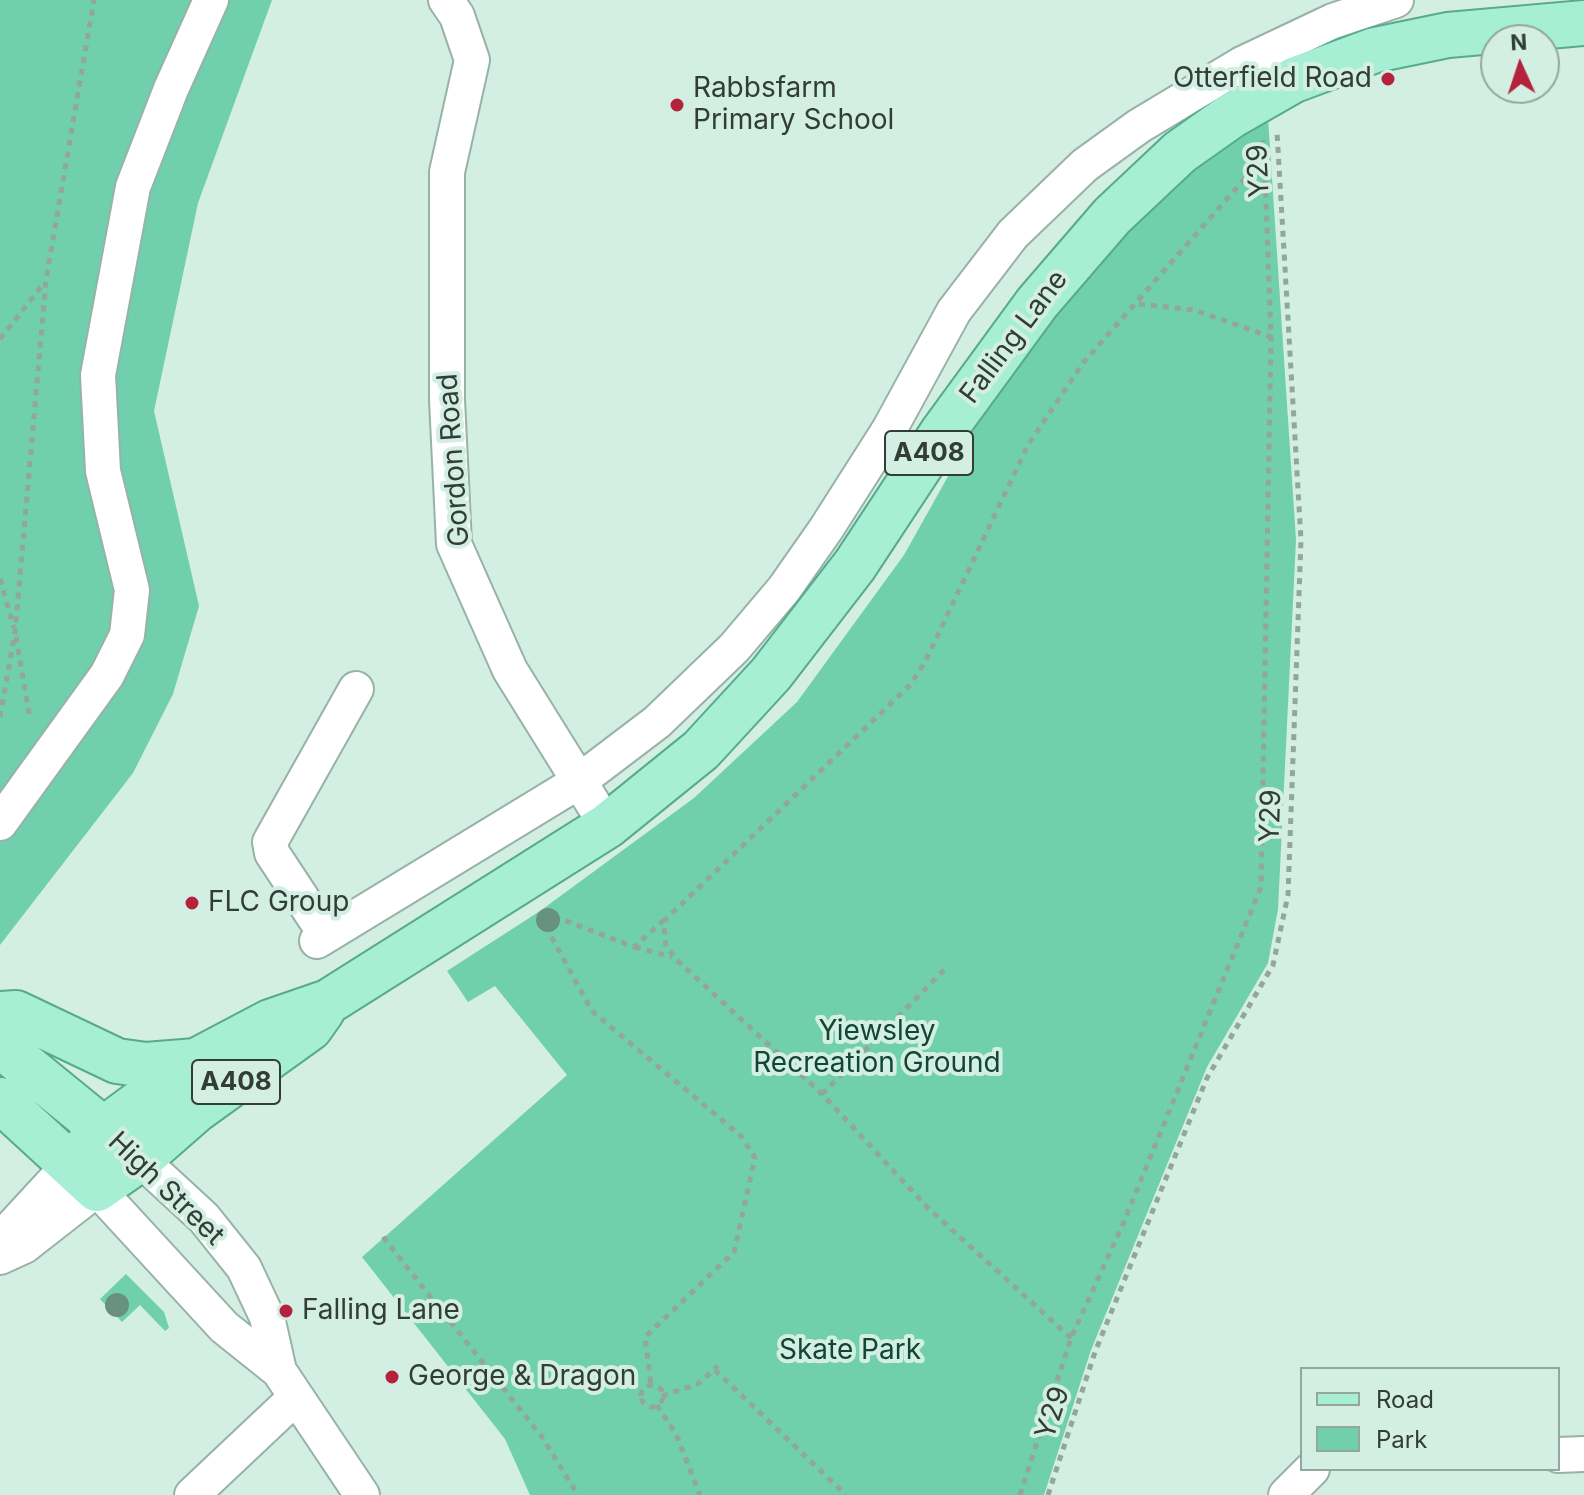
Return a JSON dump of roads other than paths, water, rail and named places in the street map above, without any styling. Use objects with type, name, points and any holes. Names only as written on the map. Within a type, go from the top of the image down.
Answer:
[{"type":"main road","name":"Falling Lane","points":[[85,1175],[104,1129],[196,1061],[270,1022],[328,1002],[530,896],[607,826],[701,750],[771,674],[855,565],[986,371],[1093,236],[1180,152],[1266,95],[1336,63],[1409,40],[1584,23]]},
{"type":"main road","name":"Falling Lane","points":[[85,1175],[140,1159],[196,1110],[310,1028],[328,1002]]},
{"type":"main road","points":[[0,1014],[16,1013],[117,1061],[146,1065],[196,1061]]},
{"type":"main road","name":"High Street","points":[[0,1045],[140,1159]]},
{"type":"main road","name":"High Street","points":[[0,1100],[85,1175]]},
{"type":"street","points":[[0,823],[107,675],[130,621],[131,582],[103,471],[98,375],[133,187],[171,89],[211,0]]},
{"type":"street","name":"Gordon Road","points":[[446,0],[457,16],[472,60],[447,172],[447,400],[454,544],[510,670],[607,826]]},
{"type":"street","name":"Falling Lane","points":[[356,689],[270,842],[272,853],[322,938],[578,782],[657,722],[734,648],[784,589],[889,430],[954,311],[1013,234],[1085,165],[1139,126],[1242,64],[1333,21],[1396,0]]},
{"type":"street","name":"High Street","points":[[140,1159],[204,1218],[244,1268],[267,1317],[287,1384]]},
{"type":"street","points":[[0,1256],[12,1227],[85,1175]]},
{"type":"street","name":"High Street","points":[[85,1175],[224,1327],[287,1384],[362,1495]]},
{"type":"street","points":[[192,1495],[287,1384]]},
{"type":"street","points":[[1560,1455],[1584,1454]]},
{"type":"street","points":[[1286,1495],[1310,1471]]},
{"type":"place","name":"Otterfield Road","points":[[1388,79]]},
{"type":"place","name":"Rabbsfarm Primary School","points":[[677,105]]},
{"type":"place","name":"FLC Group","points":[[192,903]]},
{"type":"place","name":"Falling Lane","points":[[286,1311]]},
{"type":"place","name":"George & Dragon","points":[[392,1377]]},
{"type":"park label","name":"Yiewsley Recreation Ground","points":[[877,1048]]},
{"type":"park label","name":"Skate Park","points":[[850,1351]]}]
